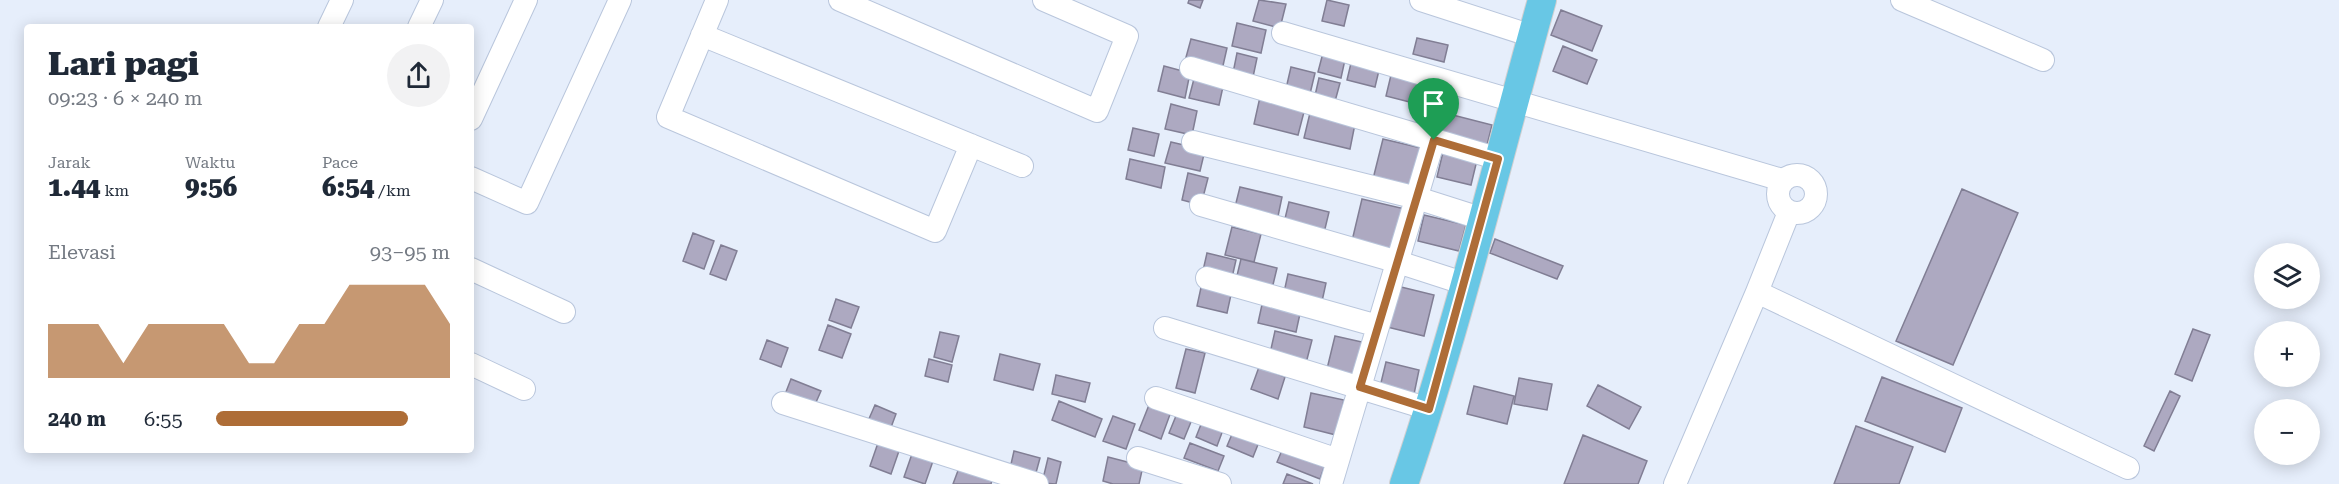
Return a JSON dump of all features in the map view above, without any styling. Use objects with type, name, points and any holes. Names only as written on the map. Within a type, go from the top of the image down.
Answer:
[{"type":"main road","points":[[1404,484],[1466,284],[1542,0]]},
{"type":"street","points":[[330,24],[342,0]]},
{"type":"street","points":[[420,24],[432,0]]},
{"type":"street","points":[[474,113],[526,0]]},
{"type":"street","points":[[474,179],[527,203],[620,0]]},
{"type":"street","points":[[717,0],[669,117],[935,231],[971,145]]},
{"type":"street","points":[[840,0],[1097,111],[1127,36],[1044,0]]},
{"type":"street","points":[[1421,0],[1532,36]]},
{"type":"street","points":[[1902,0],[2043,60]]},
{"type":"street","points":[[1283,33],[1782,180],[1796,175],[1804,176],[1815,186],[1816,194],[1810,207],[1804,212],[1789,212],[1779,202],[1778,187],[1782,180]]},
{"type":"street","points":[[702,35],[1022,166]]},
{"type":"street","points":[[1191,68],[1498,159]]},
{"type":"street","points":[[1333,484],[1338,460],[1434,140]]},
{"type":"street","points":[[1193,142],[1417,198],[1483,219]]},
{"type":"street","points":[[1201,205],[1466,284]]},
{"type":"street","points":[[1675,484],[1789,212]]},
{"type":"street","points":[[474,270],[564,312]]},
{"type":"street","points":[[1207,278],[1378,326]]},
{"type":"street","points":[[1756,292],[2128,468]]},
{"type":"street","points":[[1165,328],[1429,409]]},
{"type":"street","points":[[474,365],[524,389]]},
{"type":"street","points":[[1156,398],[1338,460]]},
{"type":"street","points":[[783,403],[1037,484]]},
{"type":"street","points":[[1138,458],[1220,484]]},
{"type":"building","points":[[1189,0],[1203,0],[1200,8],[1188,3]]},
{"type":"building","points":[[1259,0],[1286,4],[1280,28],[1253,21]]},
{"type":"building","points":[[1327,0],[1349,5],[1344,26],[1322,21]]},
{"type":"building","points":[[1561,10],[1602,26],[1592,51],[1551,35]]},
{"type":"building","points":[[1237,23],[1266,30],[1261,53],[1232,46]]},
{"type":"building","points":[[1417,38],[1448,45],[1444,62],[1413,54]]},
{"type":"building","points":[[1191,39],[1227,48],[1222,70],[1185,61]]},
{"type":"building","points":[[1563,46],[1597,60],[1587,84],[1553,71]]},
{"type":"building","points":[[1324,49],[1346,55],[1341,78],[1318,72]]},
{"type":"building","points":[[1237,53],[1257,58],[1253,77],[1233,73]]},
{"type":"building","points":[[1352,59],[1380,66],[1375,87],[1347,80]]},
{"type":"building","points":[[1164,66],[1190,73],[1185,98],[1158,91]]},
{"type":"building","points":[[1291,67],[1315,73],[1309,98],[1285,93]]},
{"type":"building","points":[[1392,71],[1443,83],[1437,109],[1386,96]]},
{"type":"building","points":[[1195,75],[1224,82],[1219,105],[1189,98]]},
{"type":"building","points":[[1319,78],[1340,83],[1334,105],[1314,100]]},
{"type":"building","points":[[1260,97],[1305,108],[1298,135],[1254,124]]},
{"type":"building","points":[[1171,104],[1197,111],[1192,135],[1165,129]]},
{"type":"building","points":[[1310,113],[1355,124],[1350,149],[1304,138]]},
{"type":"building","points":[[1445,113],[1492,125],[1486,149],[1438,138]]},
{"type":"building","points":[[1133,128],[1159,134],[1154,156],[1128,150]]},
{"type":"building","points":[[1383,139],[1421,148],[1412,188],[1373,179]]},
{"type":"building","points":[[1171,142],[1205,150],[1200,171],[1165,163]]},
{"type":"building","points":[[1443,152],[1477,160],[1471,185],[1437,177]]},
{"type":"building","points":[[1130,159],[1165,167],[1161,188],[1126,179]]},
{"type":"building","points":[[1188,173],[1208,178],[1201,205],[1182,200]]},
{"type":"building","points":[[1240,187],[1282,197],[1277,221],[1234,211]]},
{"type":"building","points":[[1962,189],[2018,213],[1953,365],[1896,341]]},
{"type":"building","points":[[1362,199],[1405,209],[1394,256],[1351,245]]},
{"type":"building","points":[[1289,202],[1329,212],[1323,237],[1283,227]]},
{"type":"building","points":[[1424,215],[1466,225],[1459,251],[1418,241]]},
{"type":"building","points":[[1232,227],[1261,234],[1254,262],[1225,255]]},
{"type":"building","points":[[693,233],[714,241],[704,269],[683,261]]},
{"type":"building","points":[[1495,239],[1563,266],[1557,279],[1490,253]]},
{"type":"building","points":[[721,245],[737,251],[726,280],[710,274]]},
{"type":"building","points":[[1207,253],[1236,260],[1231,282],[1202,275]]},
{"type":"building","points":[[1241,259],[1277,268],[1271,293],[1235,284]]},
{"type":"building","points":[[1288,274],[1326,283],[1321,306],[1283,297]]},
{"type":"building","points":[[1202,283],[1232,290],[1227,313],[1197,306]]},
{"type":"building","points":[[1397,286],[1434,295],[1424,336],[1387,327]]},
{"type":"building","points":[[836,299],[859,307],[851,328],[829,320]]},
{"type":"building","points":[[1263,300],[1301,309],[1296,332],[1258,323]]},
{"type":"building","points":[[828,325],[851,334],[842,358],[819,350]]},
{"type":"building","points":[[2193,329],[2210,335],[2192,381],[2175,374]]},
{"type":"building","points":[[1275,331],[1312,340],[1305,367],[1269,358]]},
{"type":"building","points":[[940,332],[959,336],[952,362],[934,357]]},
{"type":"building","points":[[1335,336],[1362,342],[1354,376],[1327,369]]},
{"type":"building","points":[[767,340],[788,348],[781,367],[760,359]]},
{"type":"building","points":[[1186,349],[1205,353],[1195,393],[1176,388]]},
{"type":"building","points":[[1000,354],[1040,364],[1033,390],[994,380]]},
{"type":"building","points":[[929,359],[952,365],[948,382],[925,376]]},
{"type":"building","points":[[1386,362],[1419,370],[1413,399],[1379,391]]},
{"type":"building","points":[[1259,367],[1285,377],[1278,399],[1251,389]]},
{"type":"building","points":[[1056,375],[1090,383],[1085,402],[1052,394]]},
{"type":"building","points":[[1882,377],[1962,408],[1945,452],[1865,421]]},
{"type":"building","points":[[1519,378],[1552,384],[1547,410],[1514,404]]},
{"type":"building","points":[[791,379],[821,391],[813,409],[784,397]]},
{"type":"building","points":[[1598,385],[1641,407],[1629,429],[1587,406]]},
{"type":"building","points":[[1474,386],[1514,396],[1507,424],[1467,414]]},
{"type":"building","points":[[2170,391],[2180,396],[2154,451],[2144,446]]},
{"type":"building","points":[[1311,393],[1344,400],[1336,435],[1304,427]]},
{"type":"building","points":[[1151,400],[1172,409],[1161,439],[1139,430]]},
{"type":"building","points":[[1059,401],[1102,419],[1095,437],[1052,420]]},
{"type":"building","points":[[875,405],[896,414],[890,430],[868,421]]},
{"type":"building","points":[[1178,411],[1193,417],[1184,439],[1169,433]]},
{"type":"building","points":[[1113,416],[1135,424],[1126,449],[1103,441]]},
{"type":"building","points":[[1202,422],[1223,430],[1217,446],[1196,437]]},
{"type":"building","points":[[1856,426],[1913,447],[1899,484],[1834,484]]},
{"type":"building","points":[[1233,432],[1259,442],[1253,457],[1227,446]]},
{"type":"building","points":[[1583,435],[1647,461],[1638,484],[1564,484]]},
{"type":"building","points":[[879,440],[900,448],[891,474],[870,466]]},
{"type":"building","points":[[1190,443],[1224,456],[1218,471],[1184,458]]},
{"type":"building","points":[[1283,448],[1325,465],[1320,479],[1277,462]]},
{"type":"building","points":[[1014,451],[1040,458],[1034,480],[1009,473]]},
{"type":"building","points":[[912,454],[933,461],[925,484],[904,477]]},
{"type":"building","points":[[1108,457],[1143,466],[1139,484],[1113,484],[1103,481]]},
{"type":"building","points":[[1048,458],[1061,462],[1056,484],[1042,483]]},
{"type":"building","points":[[959,468],[992,480],[991,484],[953,484]]},
{"type":"building","points":[[1287,474],[1313,484],[1283,484]]},
{"type":"route","points":[[1434,140],[1498,159],[1466,284],[1429,409],[1360,387],[1434,140]]}]
